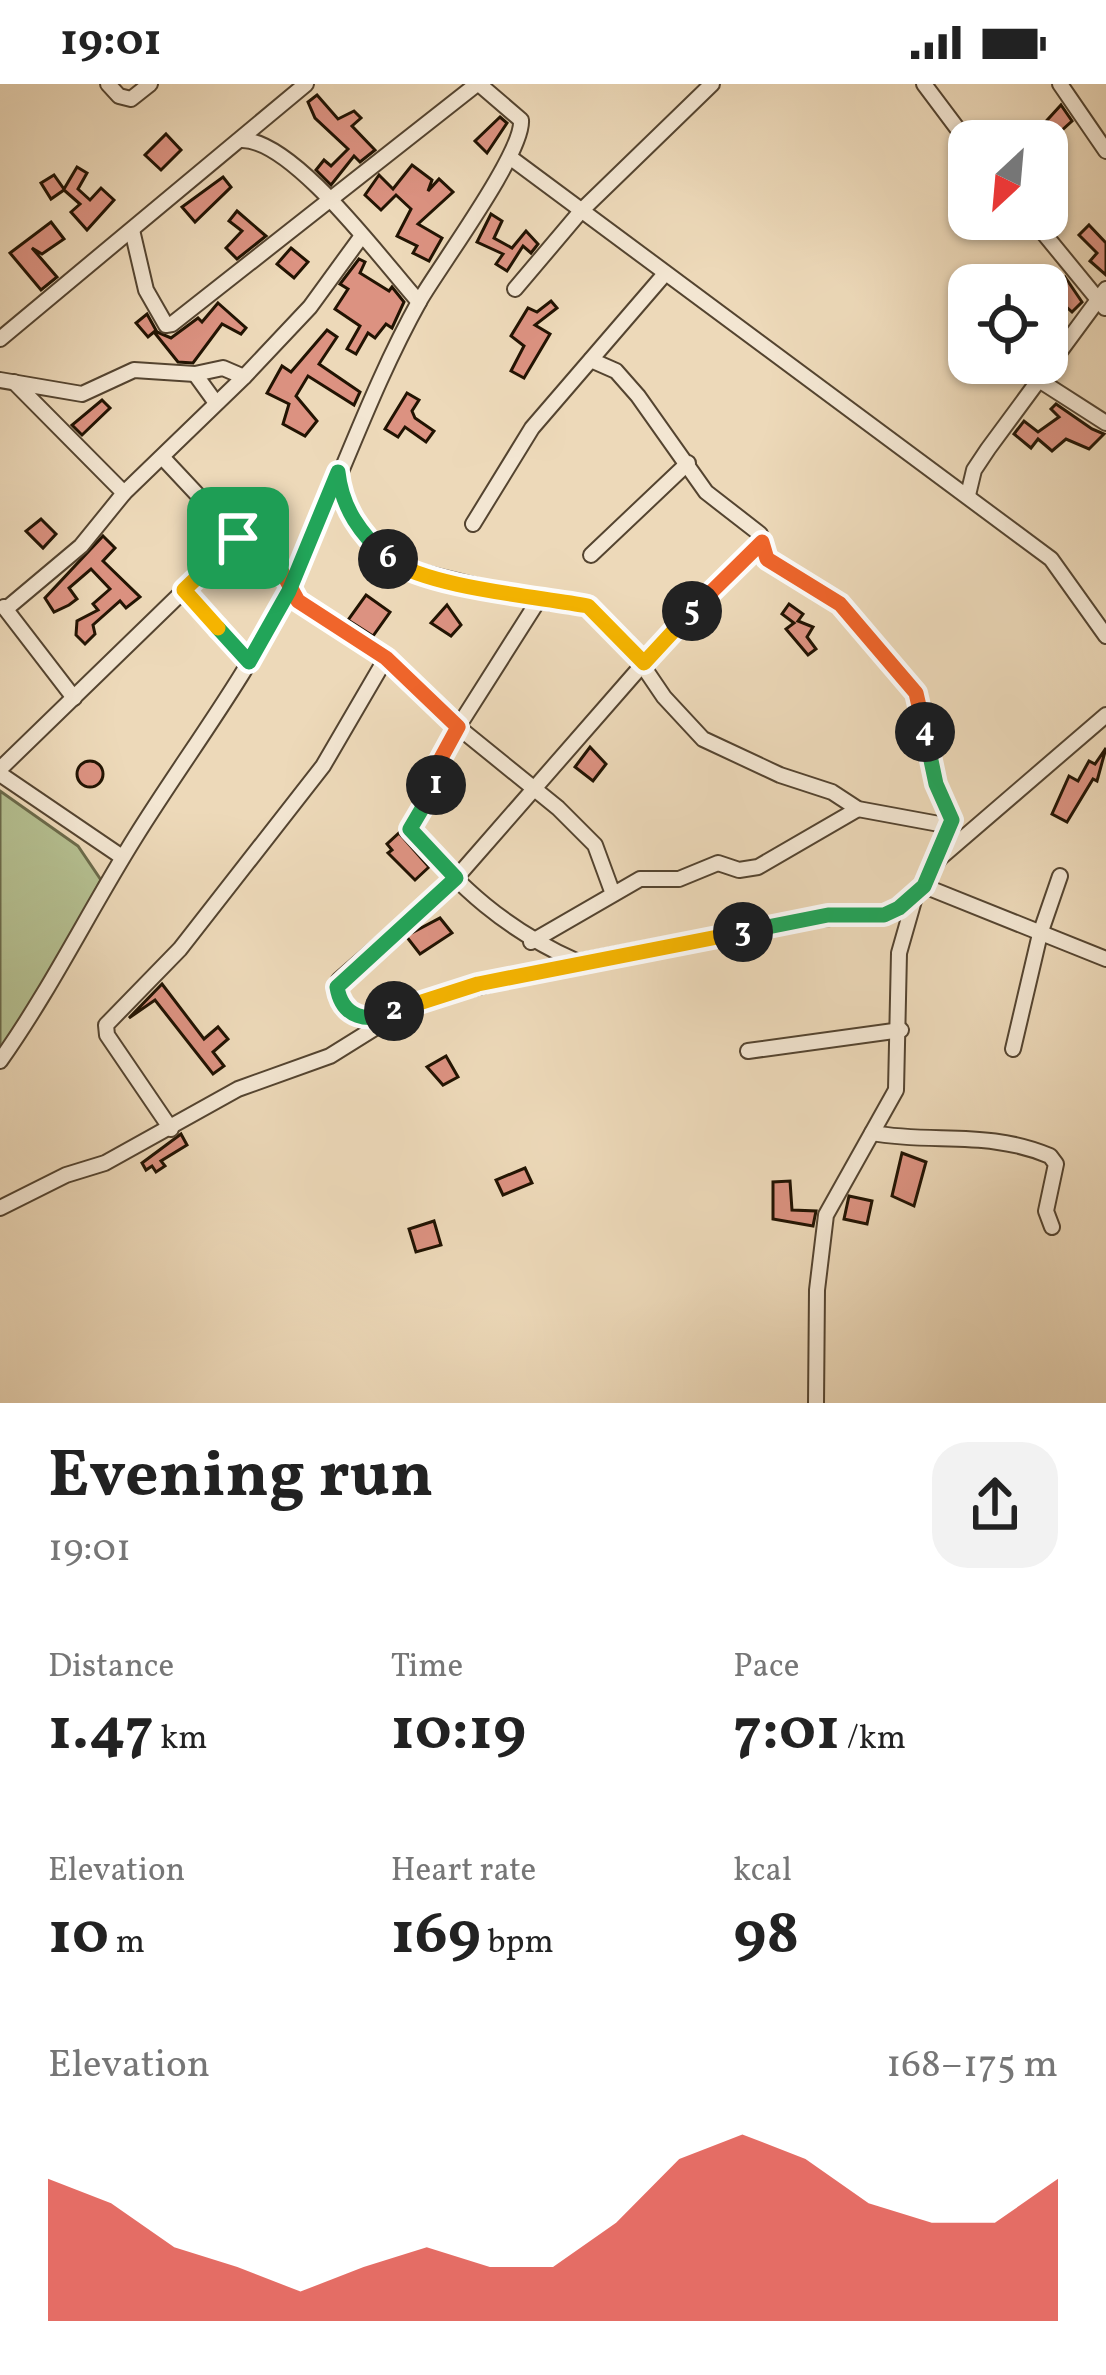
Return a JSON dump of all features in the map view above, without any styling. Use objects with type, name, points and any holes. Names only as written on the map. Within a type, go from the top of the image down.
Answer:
[{"type":"street","points":[[108,84],[118,96],[131,99],[150,84]]},
{"type":"street","points":[[0,339],[306,84]]},
{"type":"street","points":[[515,290],[581,211],[712,84]]},
{"type":"street","points":[[925,84],[952,120]]},
{"type":"street","points":[[1060,84],[1106,151]]},
{"type":"street","points":[[0,1061],[42,1002],[122,857],[249,662],[289,591],[338,472],[419,302],[511,158],[521,120],[473,85],[199,307],[168,326],[146,290],[132,230]]},
{"type":"street","points":[[242,140],[272,146],[348,216],[419,302]]},
{"type":"street","points":[[511,158],[663,276],[1051,559],[1106,637]]},
{"type":"street","points":[[74,698],[3,606],[81,546],[124,493],[164,459],[310,307],[361,236]]},
{"type":"street","points":[[1051,240],[1104,300],[1068,344]]},
{"type":"street","points":[[473,524],[532,428],[663,276]]},
{"type":"street","points":[[591,360],[616,371],[706,492],[752,527],[767,559],[840,604],[916,693],[936,784],[951,813],[940,858],[920,892],[899,953],[901,1030],[896,1090],[826,1215],[817,1290],[816,1403]]},
{"type":"street","points":[[7,381],[82,394],[123,372],[195,374],[223,368],[244,377]]},
{"type":"street","points":[[195,374],[216,403]]},
{"type":"street","points":[[7,381],[124,493]]},
{"type":"street","points":[[968,495],[974,470],[1036,384]]},
{"type":"street","points":[[1045,384],[1106,423]]},
{"type":"street","points":[[164,459],[238,538],[282,572],[289,591],[386,658],[458,727],[536,787],[595,845],[613,894]]},
{"type":"street","points":[[591,555],[688,463]]},
{"type":"street","points":[[338,472],[343,502],[357,526],[400,567],[538,601],[588,606],[644,663],[664,697],[704,739],[780,775],[825,789],[858,809],[950,826]]},
{"type":"street","points":[[122,857],[0,772],[238,538]]},
{"type":"street","points":[[762,542],[644,663],[456,878],[337,987],[342,1005],[362,1018],[377,1018],[577,962],[795,920],[884,915],[920,892]]},
{"type":"street","points":[[184,590],[249,662]]},
{"type":"street","points":[[538,601],[458,727],[439,763],[437,783],[410,829],[456,878],[531,943],[577,962]]},
{"type":"street","points":[[171,1129],[107,1035],[106,1025],[180,949],[323,766],[386,658]]},
{"type":"street","points":[[940,858],[1106,715]]},
{"type":"street","points":[[531,943],[647,877],[679,879],[718,863],[740,869],[758,866],[858,809]]},
{"type":"street","points":[[1013,1049],[1040,934],[1060,876]]},
{"type":"street","points":[[920,892],[1106,959]]},
{"type":"street","points":[[0,1208],[171,1129],[238,1089],[330,1056],[406,1007]]},
{"type":"street","points":[[748,1051],[901,1030]]},
{"type":"street","points":[[872,1133],[922,1140],[991,1138],[1050,1156],[1056,1164],[1046,1211],[1052,1227]]},
{"type":"green space","points":[[0,791],[78,846],[101,880],[0,1066]]},
{"type":"building","points":[[317,95],[338,119],[354,111],[361,118],[352,126],[375,150],[360,162],[354,156],[331,185],[316,170],[324,160],[331,166],[348,149],[315,118],[308,102]]},
{"type":"building","points":[[1061,105],[1072,121],[1068,125],[1068,120],[1047,120]]},
{"type":"building","points":[[500,117],[507,123],[487,153],[475,141]]},
{"type":"building","points":[[166,134],[181,150],[161,170],[145,155]]},
{"type":"building","points":[[412,165],[432,180],[428,191],[439,179],[453,192],[418,224],[442,238],[429,261],[413,253],[417,246],[397,236],[411,209],[396,195],[381,210],[365,195],[379,175],[393,189]]},
{"type":"building","points":[[77,167],[87,173],[78,189],[90,200],[101,188],[114,200],[87,230],[71,212],[80,204],[64,190],[51,199],[41,183],[54,175],[64,189]]},
{"type":"building","points":[[223,177],[231,187],[195,222],[182,207]]},
{"type":"building","points":[[237,211],[266,236],[237,259],[226,248],[242,231],[229,221]]},
{"type":"building","points":[[491,214],[502,221],[494,238],[512,248],[526,231],[538,244],[531,253],[523,246],[507,271],[496,264],[503,254],[477,242]]},
{"type":"building","points":[[51,222],[64,239],[42,254],[32,248],[57,277],[41,290],[10,253]]},
{"type":"building","points":[[1089,225],[1106,243],[1106,275],[1090,261],[1097,253],[1079,235]]},
{"type":"building","points":[[291,248],[308,262],[294,278],[277,264]]},
{"type":"building","points":[[359,259],[365,262],[360,273],[389,291],[392,287],[404,302],[392,328],[386,324],[375,338],[368,333],[356,354],[347,349],[360,326],[335,309],[348,289],[340,284]]},
{"type":"building","points":[[1068,281],[1082,302],[1072,312],[1068,308]]},
{"type":"building","points":[[551,301],[557,308],[535,325],[550,334],[524,378],[511,371],[524,346],[511,336],[528,308],[537,312]]},
{"type":"building","points":[[218,303],[246,328],[241,334],[222,324],[193,363],[178,362],[154,332],[148,337],[136,323],[147,314],[157,332],[171,338],[198,318],[202,322]]},
{"type":"building","points":[[327,330],[337,337],[319,364],[360,392],[354,405],[308,376],[296,396],[317,421],[305,436],[283,424],[289,404],[267,393],[282,366],[291,372]]},
{"type":"building","points":[[407,393],[419,400],[412,411],[415,418],[434,431],[426,442],[405,427],[398,437],[385,429]]},
{"type":"building","points":[[102,400],[110,408],[82,435],[72,425]]},
{"type":"building","points":[[1056,404],[1104,434],[1089,449],[1066,439],[1052,451],[1038,439],[1031,448],[1014,434],[1024,421],[1038,432],[1059,417],[1051,409]]},
{"type":"building","points":[[41,519],[56,534],[43,548],[26,531]]},
{"type":"building","points":[[103,536],[115,548],[103,561],[140,597],[126,608],[120,601],[93,625],[95,634],[85,644],[76,635],[77,621],[98,610],[93,604],[110,589],[91,569],[69,588],[77,599],[69,605],[54,612],[45,598]]},
{"type":"building","points":[[366,595],[390,612],[373,636],[348,620]]},
{"type":"building","points":[[789,604],[803,614],[798,621],[813,627],[807,637],[816,649],[808,655],[786,629],[794,623],[782,614]]},
{"type":"building","points":[[447,605],[461,625],[451,636],[431,623]]},
{"type":"building","points":[[590,747],[606,764],[593,781],[575,767]]},
{"type":"building","points":[[1106,748],[1097,781],[1093,779],[1067,822],[1052,814],[1069,776],[1078,781],[1089,761],[1095,764]]},
{"type":"building","points":[[90,761],[103,774],[90,787],[77,774]]},
{"type":"building","points":[[399,833],[429,867],[415,880],[388,853],[392,850],[387,844]]},
{"type":"building","points":[[440,918],[452,933],[420,954],[406,936]]},
{"type":"building","points":[[162,984],[204,1039],[218,1027],[228,1039],[213,1052],[224,1066],[213,1074],[155,1000],[129,1018]]},
{"type":"building","points":[[446,1056],[458,1077],[443,1085],[427,1067]]},
{"type":"building","points":[[181,1134],[187,1145],[161,1161],[165,1166],[156,1172],[152,1166],[146,1170],[142,1163]]},
{"type":"building","points":[[902,1153],[926,1162],[914,1206],[892,1196]]},
{"type":"building","points":[[525,1168],[532,1183],[503,1195],[496,1180]]},
{"type":"building","points":[[790,1181],[792,1210],[816,1211],[813,1226],[773,1219],[773,1182]]},
{"type":"building","points":[[849,1196],[872,1201],[867,1224],[844,1219]]},
{"type":"building","points":[[434,1221],[441,1245],[416,1252],[409,1229]]},
{"type":"route","points":[[238,538],[184,590],[249,662],[289,591],[338,472],[343,502],[357,526],[400,567],[538,601],[588,606],[644,663],[762,542],[767,559],[840,604],[916,693],[932,771],[951,813],[940,858],[915,897],[884,915],[795,920],[478,984],[377,1018],[354,1015],[339,999],[340,980],[456,878],[412,832],[410,824],[437,783],[439,763],[458,727],[386,658],[298,601],[289,591],[282,572],[238,538]]}]
